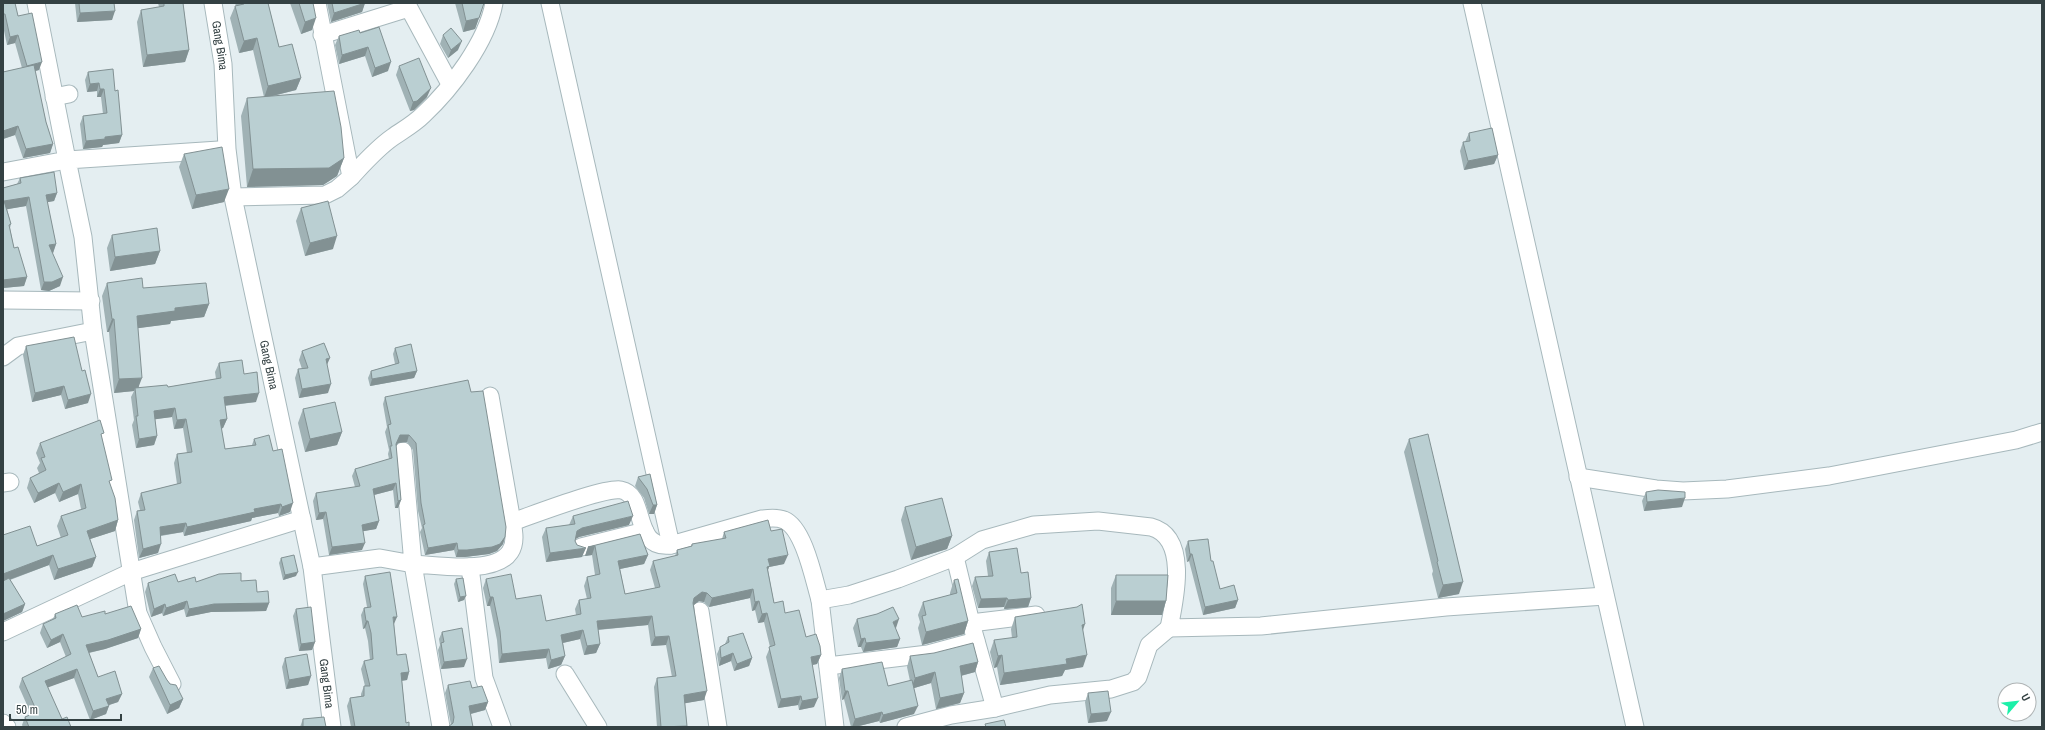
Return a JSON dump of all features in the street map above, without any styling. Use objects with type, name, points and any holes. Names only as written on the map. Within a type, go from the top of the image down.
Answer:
[{"type":"street","points":[[36,3],[61,96],[67,160],[84,236],[93,331],[138,613],[153,648],[172,684]]},
{"type":"street","name":"Gang Bima","points":[[213,3],[223,64],[227,149],[233,197],[312,567],[332,727]]},
{"type":"street","points":[[317,3],[322,36],[351,177]]},
{"type":"street","points":[[233,197],[325,195],[337,189],[375,152],[422,116],[450,84],[479,45],[487,28],[494,3]]},
{"type":"street","points":[[550,3],[671,545]]},
{"type":"street","points":[[1472,3],[1635,727]]},
{"type":"street","points":[[322,36],[409,8],[450,84]]},
{"type":"street","points":[[3,172],[67,160],[227,149]]},
{"type":"street","points":[[3,300],[91,301]]},
{"type":"street","points":[[3,357],[18,346],[93,331]]},
{"type":"street","points":[[312,567],[380,558],[413,564],[470,567],[492,565],[505,558],[511,551],[514,543],[512,522],[490,396]]},
{"type":"street","points":[[1578,477],[1656,489],[1683,491],[1727,489],[1829,476],[2016,440],[2042,432]]},
{"type":"street","points":[[403,451],[413,564],[441,727]]},
{"type":"street","points":[[512,522],[603,492],[620,490],[630,495],[645,531],[654,543],[660,546],[671,545],[762,519],[778,518],[784,520],[792,527],[802,542],[820,600],[835,727]]},
{"type":"street","points":[[3,632],[131,572],[302,519]]},
{"type":"street","points":[[820,600],[849,595],[898,580],[955,557],[982,540],[1034,525],[1098,521],[1157,528],[1170,538],[1175,552],[1174,594],[1169,628],[1150,645],[1138,677],[1133,682],[1111,689],[1050,695],[995,708],[952,721],[906,727]]},
{"type":"street","points":[[581,547],[645,531]]},
{"type":"street","points":[[955,557],[971,623],[995,708]]},
{"type":"street","points":[[470,567],[484,678],[502,727]]},
{"type":"street","points":[[1169,628],[1261,626],[1446,607],[1605,596]]},
{"type":"street","points":[[700,611],[718,727]]},
{"type":"street","points":[[971,623],[1048,613]]},
{"type":"street","points":[[828,666],[928,654],[976,641]]},
{"type":"street","points":[[565,674],[598,727]]},
{"type":"street","points":[[3,723],[7,727]]},
{"type":"building","points":[[3,3],[15,3],[18,16],[32,13],[42,62],[27,66],[18,35],[10,37],[5,14],[3,14]]},
{"type":"building","points":[[79,3],[114,3],[115,11],[80,13]]},
{"type":"building","points":[[164,3],[183,3],[189,50],[147,55],[141,10],[164,6]]},
{"type":"building","points":[[243,3],[268,3],[279,47],[292,44],[301,78],[268,86],[257,38],[244,41],[235,6],[244,4]]},
{"type":"building","points":[[299,3],[313,3],[316,18],[305,22]]},
{"type":"building","points":[[332,3],[365,3],[334,13]]},
{"type":"building","points":[[462,3],[484,3],[479,18],[466,21]]},
{"type":"building","points":[[379,27],[391,62],[375,68],[368,47],[342,55],[339,36],[359,30],[360,33]]},
{"type":"building","points":[[451,28],[462,41],[451,50],[443,35]]},
{"type":"building","points":[[419,58],[431,88],[417,101],[413,102],[399,66]]},
{"type":"building","points":[[34,65],[46,122],[53,144],[26,149],[18,126],[3,131],[3,72]]},
{"type":"building","points":[[113,69],[115,91],[118,90],[122,135],[86,141],[83,116],[107,113],[104,89],[100,89],[99,83],[90,84],[88,72]]},
{"type":"building","points":[[334,91],[341,127],[344,158],[329,168],[253,169],[247,98]]},
{"type":"building","points":[[1492,128],[1498,155],[1468,161],[1463,142],[1470,141],[1469,133]]},
{"type":"building","points":[[222,147],[229,189],[196,195],[184,154]]},
{"type":"building","points":[[54,172],[57,193],[46,195],[56,244],[49,245],[63,277],[52,282],[44,282],[29,197],[4,201],[11,224],[9,225],[14,248],[18,247],[27,277],[3,280],[3,188],[21,183],[20,178]]},
{"type":"building","points":[[328,201],[337,236],[310,243],[301,208]]},
{"type":"building","points":[[157,228],[160,251],[115,257],[112,235]]},
{"type":"building","points":[[142,278],[143,288],[206,283],[209,304],[175,308],[175,311],[137,316],[142,378],[119,379],[114,319],[112,319],[107,283]]},
{"type":"building","points":[[74,337],[82,371],[85,370],[91,394],[68,400],[64,386],[35,393],[26,346]]},
{"type":"building","points":[[324,343],[330,358],[326,359],[331,384],[302,389],[298,369],[308,368],[302,351]]},
{"type":"building","points":[[411,344],[417,371],[372,379],[371,371],[399,363],[395,348]]},
{"type":"building","points":[[242,360],[244,374],[257,372],[259,393],[224,397],[227,419],[220,420],[225,449],[256,445],[254,439],[269,435],[273,451],[282,449],[293,503],[282,507],[281,504],[254,509],[255,512],[187,527],[186,523],[160,527],[161,544],[143,549],[137,511],[145,510],[141,493],[181,483],[177,454],[192,452],[186,419],[177,420],[175,408],[154,411],[157,436],[139,439],[135,388],[167,385],[168,387],[221,378],[219,363]]},
{"type":"building","points":[[468,380],[471,392],[483,391],[506,527],[505,537],[500,544],[492,547],[467,550],[458,550],[457,543],[428,548],[423,525],[425,524],[421,503],[416,443],[409,435],[400,435],[396,444],[401,500],[398,501],[396,483],[373,489],[379,521],[362,525],[365,543],[332,547],[326,512],[319,513],[316,493],[360,486],[355,469],[392,458],[390,446],[392,446],[388,425],[391,424],[385,397]]},
{"type":"building","points":[[335,402],[342,432],[310,439],[303,409]]},
{"type":"building","points":[[100,420],[104,433],[101,434],[112,480],[109,481],[115,498],[118,520],[87,531],[96,557],[58,569],[53,555],[3,574],[3,535],[30,526],[37,546],[68,535],[61,516],[86,508],[81,484],[63,492],[59,483],[38,493],[30,478],[46,470],[41,458],[45,457],[40,443]]},
{"type":"building","points":[[1428,434],[1463,582],[1443,585],[1437,562],[1409,439]]},
{"type":"building","points":[[650,474],[657,505],[653,505],[647,489],[638,477]]},
{"type":"building","points":[[1658,490],[1685,492],[1685,498],[1647,502],[1646,492]]},
{"type":"building","points":[[942,498],[952,536],[916,547],[905,507]]},
{"type":"building","points":[[628,501],[633,516],[582,528],[577,531],[575,541],[577,545],[586,548],[550,553],[546,528],[575,524],[573,516]]},
{"type":"building","points":[[768,520],[771,531],[782,529],[788,555],[768,559],[770,566],[767,567],[774,603],[783,601],[785,613],[799,610],[806,637],[816,634],[821,655],[811,657],[818,698],[802,701],[801,696],[781,699],[769,647],[775,645],[767,613],[762,614],[759,601],[755,602],[753,589],[712,598],[707,593],[702,592],[694,598],[693,603],[707,691],[684,695],[687,726],[661,727],[657,678],[676,676],[669,636],[655,637],[652,616],[597,621],[600,644],[587,646],[583,630],[561,635],[565,656],[551,660],[549,649],[502,654],[500,631],[493,597],[490,597],[486,579],[511,574],[516,599],[541,595],[546,621],[581,614],[579,600],[591,598],[587,577],[600,574],[595,546],[588,547],[640,534],[648,555],[618,561],[625,594],[660,587],[653,561],[678,555],[677,550],[692,546],[692,544],[726,538],[724,532]]},
{"type":"building","points":[[1208,539],[1211,561],[1213,561],[1220,589],[1234,585],[1238,600],[1205,607],[1192,554],[1190,554],[1188,541]]},
{"type":"building","points":[[1017,548],[1021,573],[1028,572],[1031,598],[1008,600],[1007,598],[981,599],[975,577],[993,576],[989,552]]},
{"type":"building","points":[[294,555],[298,572],[285,575],[281,558]]},
{"type":"building","points":[[390,572],[397,617],[393,617],[397,655],[406,654],[409,672],[401,673],[406,723],[409,722],[409,727],[355,727],[350,698],[364,696],[364,686],[370,686],[364,661],[373,659],[371,633],[368,621],[366,621],[364,608],[371,607],[365,576]]},
{"type":"building","points":[[241,573],[241,581],[256,580],[257,592],[268,591],[269,603],[214,604],[189,609],[187,601],[166,608],[165,604],[154,609],[148,583],[175,574],[178,582],[195,577],[196,582],[219,574]]},
{"type":"building","points":[[1116,575],[1168,575],[1166,601],[1116,601]]},
{"type":"building","points":[[9,578],[25,604],[3,614],[3,581]]},
{"type":"building","points":[[463,578],[466,596],[460,597],[456,579]]},
{"type":"building","points":[[958,579],[968,621],[926,632],[922,616],[926,615],[923,602],[957,593],[954,580]]},
{"type":"building","points":[[1082,604],[1085,624],[1082,625],[1087,655],[1066,659],[1067,664],[1004,673],[1002,655],[998,656],[994,640],[1017,637],[1015,617],[1077,607]]},
{"type":"building","points":[[77,605],[82,617],[105,611],[105,614],[131,606],[141,629],[108,640],[86,645],[98,677],[115,671],[122,694],[106,699],[109,706],[93,711],[77,669],[45,681],[62,719],[67,717],[71,727],[29,727],[25,717],[37,712],[22,678],[71,654],[63,634],[51,640],[43,624],[56,618],[55,614]]},
{"type":"building","points":[[311,607],[315,642],[301,644],[296,609]]},
{"type":"building","points":[[893,607],[899,619],[893,622],[900,639],[866,643],[865,638],[861,639],[857,619],[877,614]]},
{"type":"building","points":[[462,628],[467,659],[444,662],[441,643],[444,642],[442,632]]},
{"type":"building","points":[[743,633],[752,658],[737,664],[733,653],[721,658],[720,647],[729,642],[728,637]]},
{"type":"building","points":[[973,643],[978,662],[960,666],[964,693],[940,698],[935,672],[915,678],[910,656],[934,653]]},
{"type":"building","points":[[307,654],[311,676],[289,680],[285,658]]},
{"type":"building","points":[[882,662],[888,686],[912,680],[918,706],[883,715],[882,712],[855,719],[848,691],[845,691],[842,669]]},
{"type":"building","points":[[159,666],[170,684],[176,685],[183,699],[170,705],[153,668]]},
{"type":"building","points":[[470,681],[472,688],[482,686],[488,702],[469,706],[473,727],[448,727],[453,723],[454,717],[448,685]]},
{"type":"building","points":[[1108,691],[1111,712],[1091,714],[1088,693]]},
{"type":"building","points":[[324,717],[326,727],[303,727],[303,719]]},
{"type":"building","points":[[1004,720],[1006,727],[986,727],[985,724]]}]
